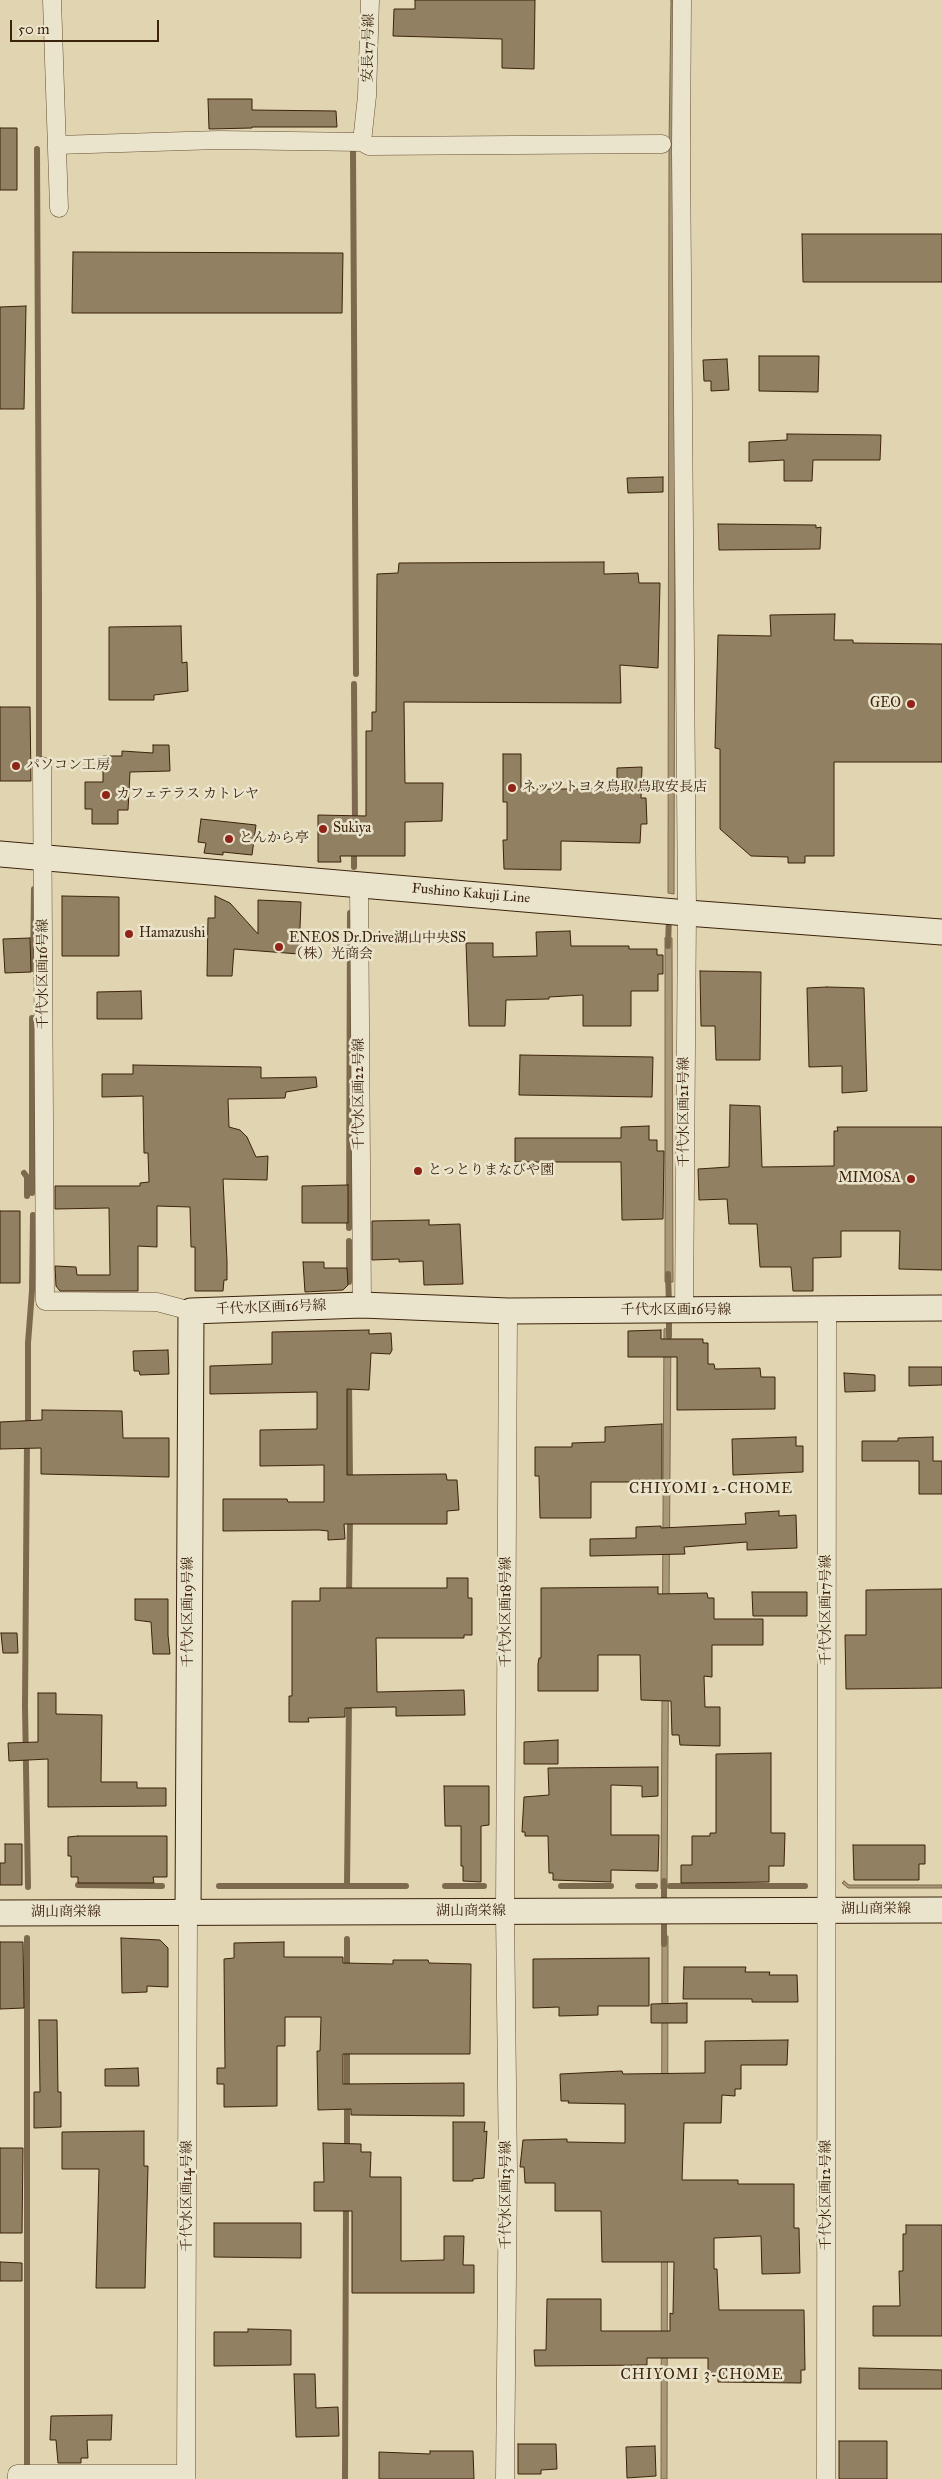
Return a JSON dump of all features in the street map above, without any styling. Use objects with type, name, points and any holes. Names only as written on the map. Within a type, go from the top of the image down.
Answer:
[{"type":"street","points":[[52,0],[59,208]]},
{"type":"street","name":"安長17号線","points":[[362,142],[367,96],[370,0]]},
{"type":"street","name":"千代水区画21号線","points":[[682,0],[681,150],[686,913],[684,1311]]},
{"type":"street","points":[[57,145],[219,140],[362,142],[370,146],[662,144]]},
{"type":"street","points":[[42,766],[44,858]]},
{"type":"street","name":"Fushino Kakuji Line","points":[[0,854],[686,913],[942,932]]},
{"type":"street","name":"千代水区画16号線","points":[[44,858],[45,1301],[157,1302],[191,1312],[362,1305],[508,1311],[942,1308]]},
{"type":"street","name":"千代水区画22号線","points":[[359,884],[362,1305]]},
{"type":"street","name":"千代水区画17号線","points":[[827,1310],[827,1910]]},
{"type":"street","name":"千代水区画18号線","points":[[505,1912],[508,1311]]},
{"type":"street","name":"千代水区画19号線","points":[[188,1913],[191,1312]]},
{"type":"street","name":"千代水区画12号線","points":[[826,2479],[827,1910]]},
{"type":"street","name":"湖山商栄線","points":[[0,1913],[942,1910]]},
{"type":"street","name":"千代水区画13号線","points":[[505,1912],[508,2172],[505,2479]]},
{"type":"street","name":"千代水区画14号線","points":[[186,2476],[188,1913]]},
{"type":"street","points":[[17,2479],[17,2474],[186,2476]]},
{"type":"shaded area","points":[[671,0],[676,0],[674,894],[668,893],[669,147]]},
{"type":"shaded area","points":[[665,938],[672,938],[673,1282],[665,1282]]},
{"type":"shaded area","points":[[671,1328],[667,1889],[661,1889],[664,1329]]},
{"type":"shaded area","points":[[844,1881],[849,1885],[942,1885],[942,1888],[848,1888],[842,1883]]},
{"type":"shaded area","points":[[662,1936],[668,1936],[667,2479],[661,2479]]},
{"type":"building","points":[[415,0],[535,0],[534,69],[502,68],[502,39],[393,36],[394,9],[415,9]]},
{"type":"building","points":[[208,99],[252,99],[252,110],[336,111],[337,127],[209,129]]},
{"type":"building","points":[[0,128],[17,128],[17,190],[0,190]]},
{"type":"building","points":[[802,234],[942,234],[942,282],[803,282]]},
{"type":"building","points":[[73,252],[343,253],[342,313],[72,313]]},
{"type":"building","points":[[26,306],[24,409],[0,409],[0,307]]},
{"type":"building","points":[[759,356],[819,356],[818,392],[759,391]]},
{"type":"building","points":[[727,359],[729,390],[711,391],[711,381],[704,381],[703,360]]},
{"type":"building","points":[[787,434],[881,435],[880,460],[813,460],[812,481],[784,481],[784,460],[749,462],[749,442],[787,440]]},
{"type":"building","points":[[663,477],[663,492],[628,493],[627,478]]},
{"type":"building","points":[[718,524],[816,525],[816,528],[821,527],[820,549],[719,550]]},
{"type":"building","points":[[604,562],[604,574],[638,573],[639,583],[660,583],[658,668],[620,665],[621,703],[404,702],[405,783],[443,783],[442,821],[405,822],[405,856],[340,856],[341,862],[318,862],[318,815],[366,816],[366,731],[372,731],[372,712],[376,712],[377,574],[398,573],[399,563]]},
{"type":"building","points":[[835,614],[834,640],[853,640],[853,643],[942,644],[942,762],[834,762],[834,856],[805,856],[805,863],[788,863],[788,857],[751,856],[720,829],[720,749],[715,748],[718,635],[771,636],[770,615]]},
{"type":"building","points":[[181,626],[182,663],[187,662],[188,691],[154,695],[154,700],[109,700],[109,627]]},
{"type":"building","points":[[0,707],[30,707],[31,781],[0,781]]},
{"type":"building","points":[[153,745],[169,745],[170,771],[130,772],[128,810],[118,810],[118,824],[92,824],[92,809],[85,809],[85,782],[103,782],[103,756],[122,756],[122,751],[153,753]]},
{"type":"building","points":[[503,754],[521,754],[521,789],[617,789],[617,768],[642,767],[641,798],[646,798],[647,824],[641,824],[640,843],[561,841],[561,870],[504,869],[503,840],[507,840],[507,802],[503,802]]},
{"type":"building","points":[[201,819],[256,825],[252,855],[223,852],[223,855],[204,853],[206,843],[198,842]]},
{"type":"building","points":[[62,896],[119,897],[119,956],[62,956]]},
{"type":"building","points":[[215,896],[230,903],[258,934],[258,900],[301,902],[299,954],[234,949],[232,976],[207,976],[208,918],[215,918]]},
{"type":"building","points":[[570,931],[571,946],[629,946],[629,949],[657,949],[657,955],[663,955],[663,974],[658,974],[658,991],[631,991],[631,1026],[583,1026],[583,995],[549,997],[549,999],[506,1000],[505,1026],[469,1026],[466,943],[493,943],[493,957],[537,956],[536,932]]},
{"type":"building","points":[[30,938],[31,972],[5,973],[3,939]]},
{"type":"building","points":[[700,971],[761,972],[760,1060],[716,1060],[715,1026],[701,1026]]},
{"type":"building","points":[[807,988],[864,988],[867,1091],[842,1093],[842,1066],[809,1067]]},
{"type":"building","points":[[141,991],[142,1019],[97,1019],[97,992]]},
{"type":"building","points":[[520,1055],[653,1057],[652,1097],[519,1095]]},
{"type":"building","points":[[133,1065],[261,1067],[261,1078],[316,1077],[317,1087],[286,1092],[285,1098],[228,1099],[229,1127],[240,1130],[247,1137],[256,1157],[268,1156],[267,1180],[223,1179],[227,1280],[224,1280],[223,1291],[195,1291],[195,1247],[191,1247],[190,1207],[157,1206],[157,1247],[138,1246],[138,1291],[60,1291],[56,1286],[55,1266],[76,1267],[77,1275],[110,1275],[109,1208],[55,1209],[55,1186],[140,1186],[140,1183],[149,1182],[148,1153],[144,1153],[143,1096],[102,1097],[102,1074],[133,1074]]},
{"type":"building","points":[[730,1105],[760,1106],[762,1167],[834,1166],[834,1131],[838,1131],[837,1127],[942,1127],[942,1270],[899,1269],[900,1231],[841,1231],[841,1257],[813,1258],[813,1291],[793,1291],[791,1267],[760,1267],[757,1224],[729,1224],[727,1199],[699,1200],[698,1169],[729,1167]]},
{"type":"building","points":[[649,1126],[649,1140],[657,1140],[657,1151],[664,1151],[663,1219],[622,1220],[621,1162],[515,1162],[515,1138],[621,1138],[621,1127]]},
{"type":"building","points":[[348,1185],[348,1223],[302,1223],[302,1186]]},
{"type":"building","points":[[0,1211],[20,1211],[20,1283],[0,1283]]},
{"type":"building","points":[[429,1220],[429,1225],[460,1224],[463,1284],[424,1285],[423,1261],[399,1262],[399,1259],[372,1260],[372,1221]]},
{"type":"building","points":[[303,1262],[324,1262],[324,1268],[347,1268],[348,1285],[343,1290],[305,1292]]},
{"type":"building","points":[[369,1330],[369,1334],[391,1333],[392,1350],[390,1354],[371,1353],[369,1390],[347,1389],[347,1475],[446,1474],[447,1480],[457,1480],[459,1510],[447,1511],[447,1524],[344,1524],[345,1539],[328,1540],[328,1531],[319,1530],[223,1531],[223,1499],[287,1499],[288,1502],[324,1502],[324,1465],[260,1466],[260,1430],[317,1429],[317,1392],[210,1394],[210,1366],[272,1364],[272,1332]]},
{"type":"building","points":[[661,1330],[661,1339],[703,1339],[703,1343],[708,1343],[708,1364],[714,1364],[715,1369],[760,1368],[761,1377],[775,1377],[775,1409],[677,1410],[677,1357],[628,1357],[628,1331]]},
{"type":"building","points":[[168,1350],[169,1374],[140,1375],[139,1371],[134,1371],[133,1351]]},
{"type":"building","points":[[909,1367],[942,1367],[942,1385],[909,1386]]},
{"type":"building","points":[[844,1373],[875,1375],[875,1391],[845,1392]]},
{"type":"building","points":[[42,1410],[122,1411],[123,1438],[169,1438],[169,1477],[41,1474],[41,1448],[0,1449],[0,1422],[42,1420]]},
{"type":"building","points":[[662,1424],[662,1482],[591,1482],[591,1518],[540,1518],[539,1476],[535,1476],[535,1447],[572,1447],[572,1443],[605,1442],[605,1427]]},
{"type":"building","points":[[796,1437],[796,1446],[803,1446],[803,1472],[733,1475],[732,1439]]},
{"type":"building","points":[[933,1437],[933,1461],[942,1461],[942,1494],[919,1494],[919,1461],[862,1461],[862,1441],[898,1441],[898,1438]]},
{"type":"building","points":[[779,1511],[779,1516],[796,1515],[797,1548],[747,1550],[747,1542],[684,1547],[685,1554],[590,1556],[590,1539],[636,1538],[636,1527],[661,1526],[661,1528],[746,1524],[745,1513]]},
{"type":"building","points":[[447,1578],[468,1578],[468,1598],[472,1598],[472,1635],[464,1635],[464,1638],[376,1638],[377,1692],[464,1690],[465,1715],[396,1716],[396,1707],[345,1708],[345,1717],[308,1718],[309,1722],[289,1722],[289,1696],[292,1696],[292,1601],[320,1601],[320,1588],[447,1588]]},
{"type":"building","points":[[658,1587],[658,1594],[707,1593],[708,1598],[714,1598],[714,1619],[763,1619],[763,1645],[712,1645],[712,1677],[704,1676],[705,1707],[720,1707],[720,1746],[680,1745],[679,1735],[672,1735],[671,1701],[641,1700],[640,1655],[598,1655],[598,1691],[538,1691],[538,1664],[539,1658],[541,1658],[541,1588]]},
{"type":"building","points":[[942,1589],[942,1688],[846,1689],[845,1635],[866,1635],[866,1590]]},
{"type":"building","points":[[752,1592],[807,1592],[807,1616],[753,1616]]},
{"type":"building","points":[[135,1599],[168,1599],[170,1654],[153,1654],[151,1622],[135,1620]]},
{"type":"building","points":[[1,1633],[17,1633],[18,1653],[3,1653]]},
{"type":"building","points":[[38,1693],[56,1693],[56,1714],[102,1715],[101,1782],[137,1782],[137,1788],[166,1788],[166,1806],[48,1807],[48,1759],[9,1761],[8,1743],[38,1742]]},
{"type":"building","points":[[558,1740],[558,1764],[524,1764],[524,1742]]},
{"type":"building","points":[[771,1753],[771,1833],[785,1833],[784,1866],[769,1866],[769,1882],[681,1883],[681,1865],[692,1865],[692,1836],[710,1836],[710,1833],[716,1833],[716,1754]]},
{"type":"building","points":[[658,1767],[658,1796],[642,1797],[642,1786],[611,1785],[611,1835],[659,1835],[658,1871],[611,1870],[611,1882],[553,1880],[553,1873],[549,1873],[548,1836],[525,1836],[525,1832],[522,1832],[524,1797],[549,1795],[548,1768]]},
{"type":"building","points":[[444,1786],[489,1786],[489,1825],[481,1826],[481,1882],[463,1881],[461,1826],[445,1826]]},
{"type":"building","points":[[167,1836],[167,1877],[153,1877],[154,1883],[78,1883],[78,1877],[71,1877],[71,1856],[68,1856],[68,1837]]},
{"type":"building","points":[[5,1844],[22,1844],[22,1885],[0,1885],[0,1863],[5,1863]]},
{"type":"building","points":[[853,1845],[925,1845],[925,1864],[919,1864],[919,1880],[854,1880]]},
{"type":"building","points":[[121,1938],[160,1940],[168,1948],[168,1987],[147,1986],[147,1992],[122,1993]]},
{"type":"building","points":[[0,1942],[23,1942],[24,2008],[0,2009]]},
{"type":"building","points":[[284,1942],[284,1957],[343,1957],[343,1963],[393,1964],[393,1960],[428,1960],[429,1963],[471,1964],[470,2054],[343,2054],[343,2084],[464,2083],[464,2116],[351,2115],[351,2109],[318,2110],[317,2051],[320,2051],[321,2017],[285,2017],[285,2046],[277,2046],[277,2106],[224,2107],[224,2084],[217,2084],[217,2068],[225,2068],[224,1959],[234,1958],[234,1943]]},
{"type":"building","points":[[649,1958],[649,2006],[598,2006],[598,2015],[559,2016],[559,2007],[533,2008],[533,1959]]},
{"type":"building","points":[[684,1967],[746,1967],[745,1972],[770,1972],[769,1975],[797,1975],[798,2002],[752,2002],[752,1999],[683,1999]]},
{"type":"building","points":[[687,2003],[687,2023],[651,2023],[651,2004]]},
{"type":"building","points":[[39,2020],[57,2020],[58,2092],[61,2092],[61,2127],[34,2128],[34,2092],[40,2092]]},
{"type":"building","points":[[788,2040],[787,2065],[741,2065],[741,2089],[735,2089],[735,2096],[722,2095],[721,2123],[684,2123],[682,2180],[738,2180],[738,2184],[794,2184],[794,2228],[799,2228],[800,2273],[762,2274],[761,2236],[714,2238],[714,2269],[717,2269],[719,2310],[804,2310],[805,2370],[801,2370],[801,2383],[718,2382],[718,2376],[708,2376],[708,2358],[647,2358],[647,2365],[535,2366],[534,2350],[546,2350],[547,2299],[601,2299],[601,2331],[670,2331],[670,2313],[673,2314],[674,2262],[602,2262],[601,2211],[555,2211],[555,2183],[525,2183],[524,2167],[520,2167],[523,2140],[567,2139],[567,2142],[625,2143],[625,2104],[568,2103],[569,2101],[561,2101],[560,2074],[622,2071],[623,2074],[705,2073],[705,2041]]},
{"type":"building","points":[[138,2068],[139,2086],[105,2086],[105,2069]]},
{"type":"building","points":[[453,2122],[485,2122],[484,2132],[487,2131],[484,2178],[473,2179],[473,2181],[453,2181]]},
{"type":"building","points":[[144,2131],[144,2166],[148,2166],[145,2288],[96,2288],[99,2169],[62,2169],[62,2132]]},
{"type":"building","points":[[323,2143],[361,2144],[361,2152],[371,2152],[370,2177],[401,2177],[401,2261],[444,2260],[444,2236],[464,2236],[463,2265],[474,2265],[474,2293],[352,2293],[352,2211],[314,2211],[314,2182],[324,2182]]},
{"type":"building","points":[[0,2148],[23,2148],[22,2233],[0,2233]]},
{"type":"building","points":[[214,2223],[301,2223],[301,2258],[214,2257]]},
{"type":"building","points":[[906,2225],[942,2225],[942,2336],[873,2336],[873,2306],[900,2306],[899,2271],[903,2271],[903,2234],[906,2234]]},
{"type":"building","points":[[0,2262],[22,2263],[22,2281],[0,2281]]},
{"type":"building","points":[[248,2329],[291,2330],[291,2365],[214,2366],[214,2332],[248,2332]]},
{"type":"building","points":[[859,2368],[942,2370],[942,2389],[859,2389]]},
{"type":"building","points":[[294,2374],[315,2374],[316,2408],[338,2407],[339,2436],[296,2437]]},
{"type":"building","points":[[112,2415],[111,2440],[87,2440],[88,2458],[81,2458],[81,2463],[58,2463],[56,2440],[50,2440],[51,2416]]},
{"type":"building","points":[[839,2441],[887,2441],[887,2479],[839,2479]]},
{"type":"building","points":[[518,2444],[556,2444],[557,2469],[541,2470],[541,2474],[518,2474]]},
{"type":"building","points":[[655,2446],[656,2476],[627,2478],[626,2447]]},
{"type":"building","points":[[430,2451],[473,2451],[474,2479],[379,2479],[379,2452],[430,2454]]},
{"type":"waterway","points":[[36,764],[39,761],[37,149]]},
{"type":"waterway","points":[[353,150],[356,674]]},
{"type":"waterway","points":[[354,684],[355,822]]},
{"type":"waterway","points":[[354,847],[354,867]]},
{"type":"waterway","points":[[33,969],[34,889]]},
{"type":"waterway","points":[[349,1228],[350,913]]},
{"type":"waterway","points":[[668,946],[669,916]]},
{"type":"waterway","points":[[32,1018],[32,1193]]},
{"type":"waterway","points":[[24,1173],[27,1177],[27,1196]]},
{"type":"waterway","points":[[28,1429],[28,1343],[32,1291],[33,1215]]},
{"type":"waterway","points":[[349,1241],[349,1282]]},
{"type":"waterway","points":[[668,1274],[669,1304]]},
{"type":"waterway","points":[[669,1314],[669,1336]]},
{"type":"waterway","points":[[349,1381],[350,1481]]},
{"type":"waterway","points":[[27,1441],[25,1706],[28,1887]]},
{"type":"waterway","points":[[349,1596],[350,1516]]},
{"type":"waterway","points":[[347,1886],[349,1701]]},
{"type":"waterway","points":[[664,1881],[664,1906]]},
{"type":"waterway","points":[[78,1885],[162,1886]]},
{"type":"waterway","points":[[219,1886],[406,1886]]},
{"type":"waterway","points":[[445,1886],[484,1886]]},
{"type":"waterway","points":[[561,1886],[611,1886]]},
{"type":"waterway","points":[[638,1886],[655,1886]]},
{"type":"waterway","points":[[670,1886],[805,1886]]},
{"type":"waterway","points":[[664,1916],[664,1944]]},
{"type":"waterway","points":[[27,1938],[27,2464]]},
{"type":"waterway","points":[[347,1939],[347,1970]]},
{"type":"waterway","points":[[347,2048],[347,2093]]},
{"type":"waterway","points":[[347,2103],[347,2150]]},
{"type":"waterway","points":[[345,2479],[346,2203]]},
{"type":"place","name":"GEO","points":[[911,704]]},
{"type":"place","name":"パソコン工房","points":[[16,766]]},
{"type":"place","name":"ネッツトヨタ鳥取 鳥取安長店","points":[[512,788]]},
{"type":"place","name":"カフェテラス カトレヤ","points":[[106,795]]},
{"type":"place","name":"Sukiya","points":[[323,829]]},
{"type":"place","name":"とんから亭","points":[[229,839]]},
{"type":"place","name":"Hamazushi","points":[[129,934]]},
{"type":"place","name":"ENEOS Dr.Drive湖山中央SS （株）光商会","points":[[279,947]]},
{"type":"place","name":"とっとりまなびや園","points":[[418,1171]]},
{"type":"place","name":"MIMOSA","points":[[911,1179]]},
{"type":"district","name":"CHIYOMI 2-CHOME","points":[[711,1489]]},
{"type":"district","name":"CHIYOMI 3-CHOME","points":[[702,2375]]}]
